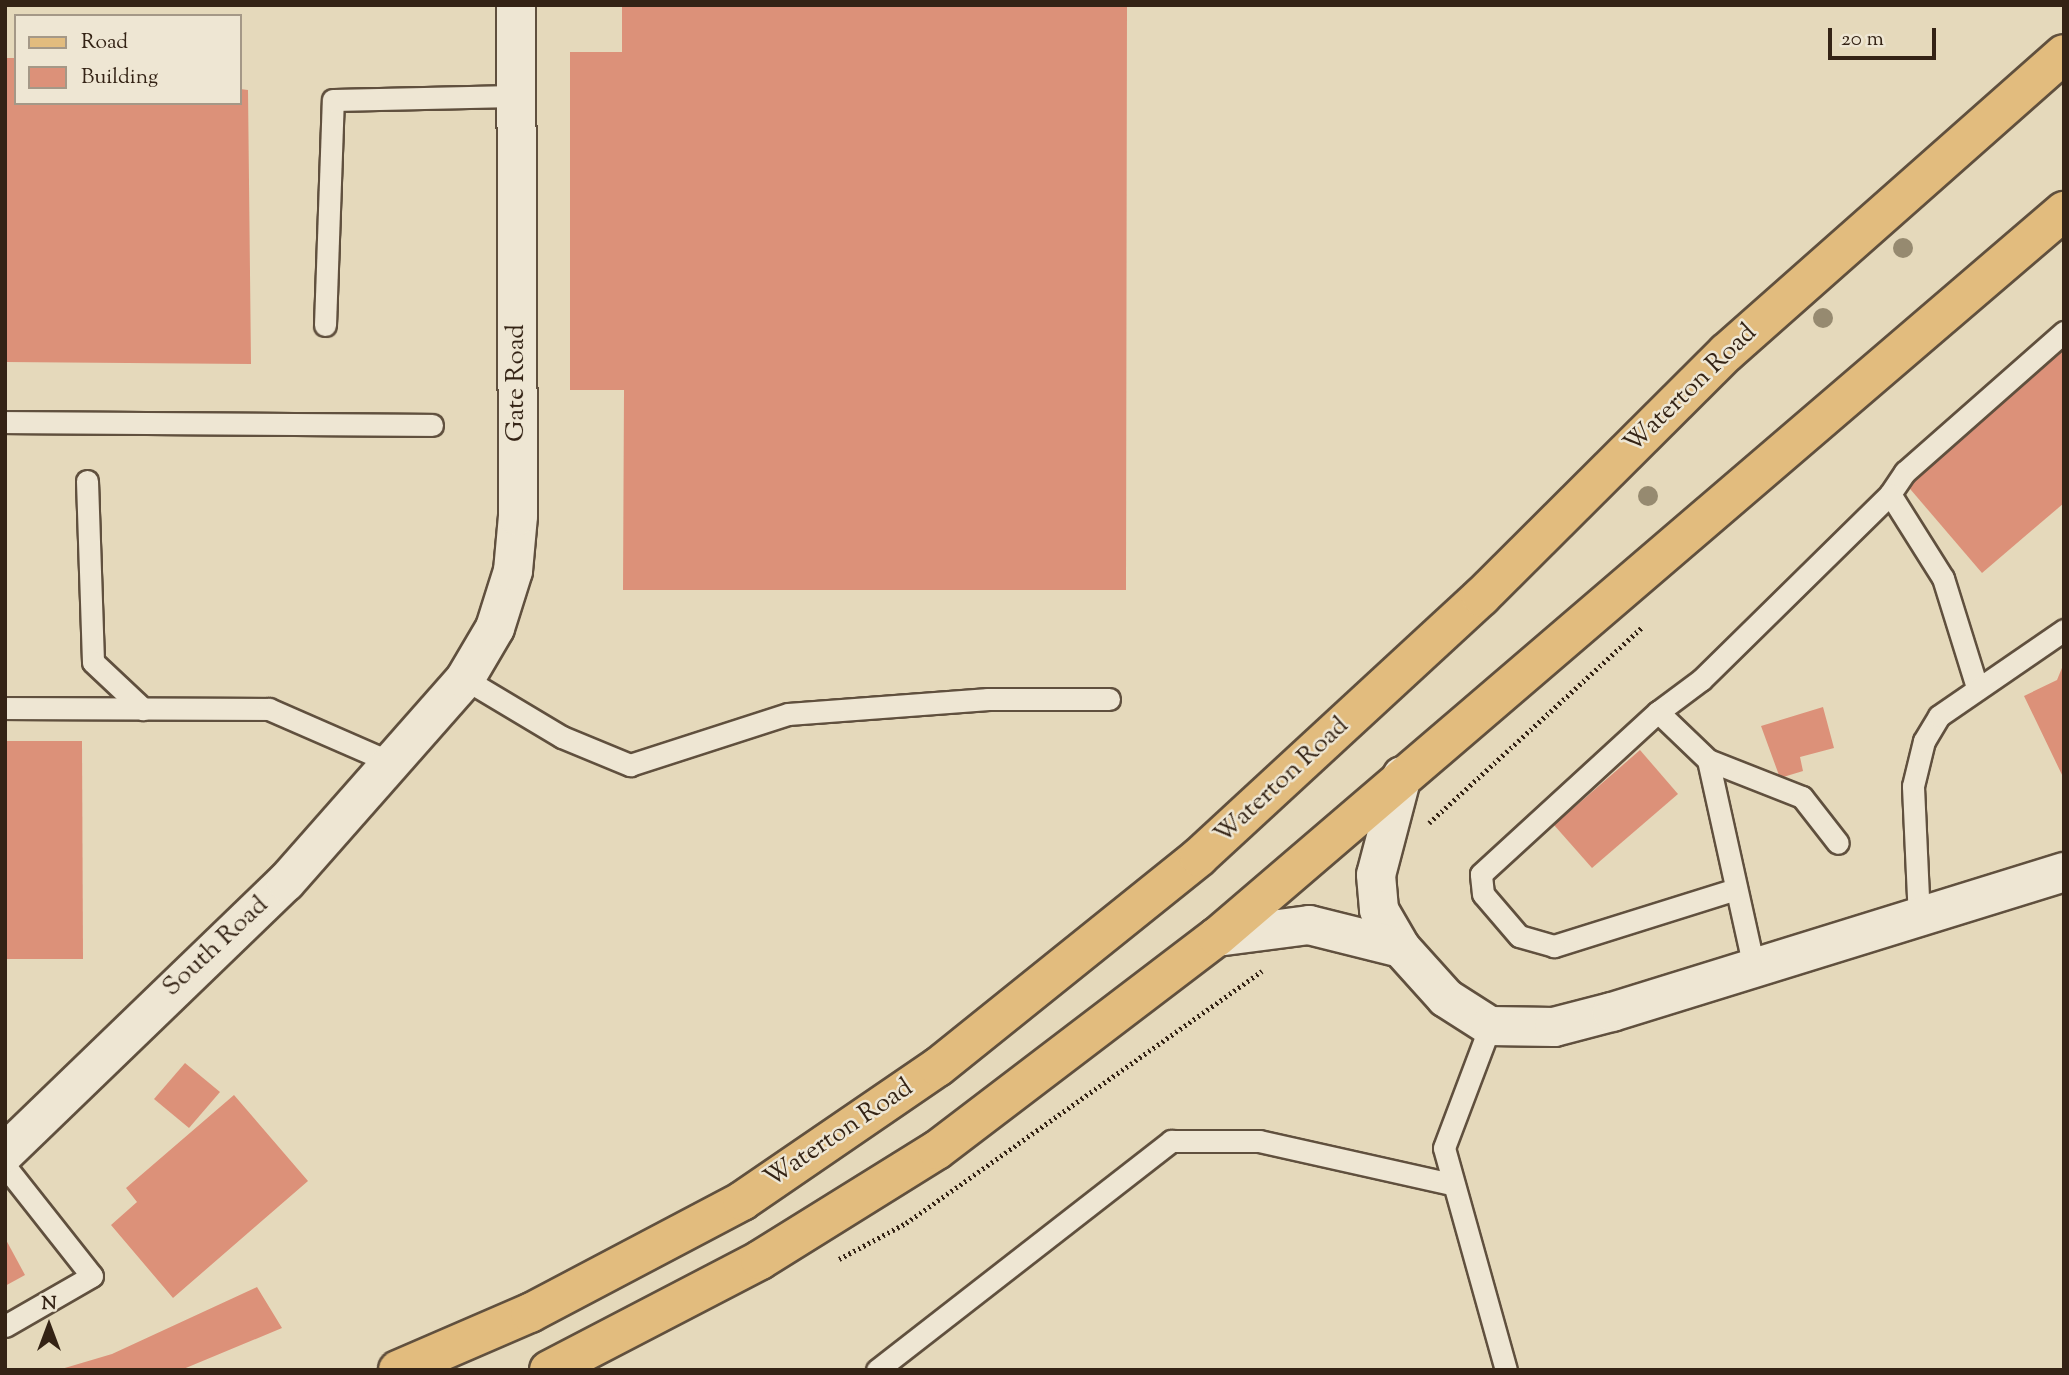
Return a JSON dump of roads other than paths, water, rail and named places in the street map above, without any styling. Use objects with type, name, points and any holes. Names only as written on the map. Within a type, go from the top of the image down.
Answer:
[{"type":"main road","name":"Waterton Road","points":[[398,1370],[530,1314],[743,1200],[938,1067],[1199,857],[1481,597],[1726,353],[2064,54]]},
{"type":"main road","points":[[549,1370],[760,1260],[937,1150],[1217,937],[2064,211]]},
{"type":"street","name":"Gate Road","points":[[420,734],[465,679],[508,594],[517,543],[516,5]]},
{"type":"street","name":"South Road","points":[[5,1153],[286,882],[388,761],[420,734]]},
{"type":"street","points":[[1402,776],[1376,875],[1379,910],[1401,948],[1446,998],[1490,1026],[1554,1027],[1919,919],[2064,872]]},
{"type":"street","points":[[1217,937],[1309,925],[1401,948]]},
{"type":"lane","points":[[325,326],[333,100],[515,96]]},
{"type":"lane","points":[[1736,889],[1554,946],[1519,936],[1483,894],[1481,874],[1495,856],[1658,712],[1701,680],[1890,494],[1905,472],[2064,332]]},
{"type":"lane","points":[[5,422],[432,425]]},
{"type":"lane","points":[[87,481],[93,662],[143,709]]},
{"type":"lane","points":[[1890,494],[1942,578],[1977,687]]},
{"type":"lane","points":[[1919,919],[1913,786],[1922,752],[1939,716],[2064,629]]},
{"type":"lane","points":[[465,679],[562,737],[630,765],[788,714],[988,699],[1109,699]]},
{"type":"lane","points":[[5,708],[269,709],[388,761]]},
{"type":"lane","points":[[1658,712],[1708,760],[1802,797],[1838,844]]},
{"type":"lane","points":[[1708,760],[1754,967]]},
{"type":"lane","points":[[1490,1026],[1444,1148],[1451,1184],[1506,1370]]},
{"type":"lane","points":[[877,1370],[1171,1141],[1259,1141],[1451,1184]]},
{"type":"lane","points":[[5,1166],[92,1276],[5,1326]]}]
